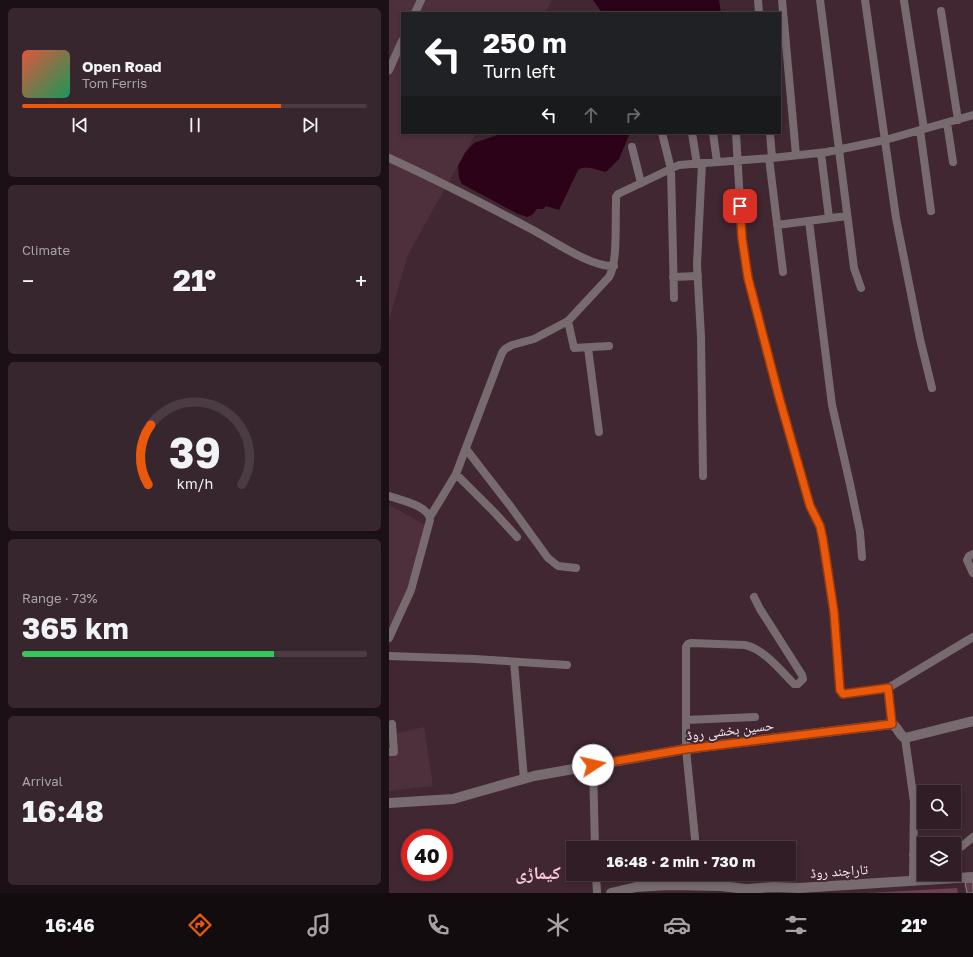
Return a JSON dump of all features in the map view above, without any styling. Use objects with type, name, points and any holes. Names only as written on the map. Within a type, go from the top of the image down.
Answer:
[{"type":"street","points":[[415,12],[421,0]]},
{"type":"street","points":[[758,0],[759,12]]},
{"type":"street","points":[[782,0],[796,155]]},
{"type":"street","points":[[819,0],[840,150],[847,216],[855,268],[861,288]]},
{"type":"street","points":[[865,0],[896,218],[920,339],[932,388]]},
{"type":"street","points":[[904,1],[922,130],[931,211]]},
{"type":"street","points":[[941,11],[957,120]]},
{"type":"street","points":[[389,70],[401,43]]},
{"type":"street","points":[[389,638],[411,590],[430,517],[456,474],[502,353],[505,349],[512,345],[535,339],[568,321],[609,277],[614,266],[616,197],[619,194],[641,182],[679,165],[771,158],[840,150],[885,140],[973,115]]},
{"type":"street","points":[[947,123],[953,162]]},
{"type":"street","points":[[662,134],[671,169],[674,298]]},
{"type":"street","points":[[692,134],[699,163],[698,276],[701,337],[703,476]]},
{"type":"street","points":[[713,134],[717,162]]},
{"type":"street","points":[[736,134],[742,238],[748,278],[772,372],[810,506],[820,526],[834,612],[840,690],[843,694],[888,688],[973,637]]},
{"type":"street","points":[[770,134],[777,225],[783,272]]},
{"type":"street","points":[[632,147],[641,182]]},
{"type":"street","points":[[821,153],[829,218]]},
{"type":"street","points":[[389,158],[533,230],[593,263],[606,267],[614,266]]},
{"type":"street","points":[[777,225],[847,216]]},
{"type":"street","points":[[809,221],[832,405],[850,484],[862,557]]},
{"type":"street","points":[[673,276],[698,276]]},
{"type":"street","points":[[568,321],[574,348],[609,346]]},
{"type":"street","points":[[588,348],[599,432]]},
{"type":"street","points":[[466,449],[548,558],[558,566],[576,568]]},
{"type":"street","points":[[456,474],[503,521],[517,538]]},
{"type":"street","points":[[389,496],[424,509],[430,517]]},
{"type":"street","points":[[973,554],[969,556],[967,560],[973,573]]},
{"type":"street","points":[[695,841],[686,749],[686,647],[691,643],[745,645],[753,647],[766,657],[794,684],[798,684],[803,679],[754,597]]},
{"type":"street","points":[[389,656],[567,665]]},
{"type":"street","points":[[514,662],[525,779]]},
{"type":"street","points":[[888,688],[892,724],[895,725],[905,738],[914,802],[913,880]]},
{"type":"street","points":[[686,720],[755,717]]},
{"type":"street","points":[[905,738],[973,721]]},
{"type":"street","points":[[389,752],[394,752],[393,724]]},
{"type":"street","name":"حسین بخشی روڈ","points":[[389,803],[453,799],[525,779],[593,765],[686,749],[892,724]]},
{"type":"street","points":[[593,765],[595,841]]},
{"type":"street","points":[[961,847],[973,838]]},
{"type":"street","points":[[913,855],[917,855]]},
{"type":"street","name":"تاراچند روڈ","points":[[611,893],[636,887],[721,886],[746,890],[774,887],[799,890],[913,880],[973,877]]},
{"type":"street","points":[[596,881],[597,893]]},
{"type":"street","points":[[699,881],[699,886]]},
{"type":"shaded area","points":[[389,0],[552,0],[546,12],[401,12],[401,134],[475,134],[408,255],[389,320]]},
{"type":"shaded area","points":[[593,0],[719,0],[721,12],[601,12]]},
{"type":"shaded area","points":[[500,134],[630,134],[619,159],[606,172],[591,168],[581,168],[578,170],[559,210],[546,206],[543,209],[537,209],[532,215],[527,217],[518,214],[462,184],[459,178],[458,166],[465,153],[474,143]]},
{"type":"shaded area","points":[[389,505],[431,528],[389,645]]},
{"type":"shaded area","points":[[424,727],[433,786],[389,791],[389,735]]},
{"type":"shaded area","points":[[957,888],[958,893],[867,893]]},
{"type":"building","points":[[965,882],[973,882],[973,893],[967,893]]},
{"type":"district","name":"کیماڑی","points":[[538,873]]},
{"type":"route","points":[[593,765],[686,749],[892,724],[888,688],[843,694],[840,690],[834,612],[820,526],[810,506],[760,326],[748,278],[742,238],[740,206]]}]
